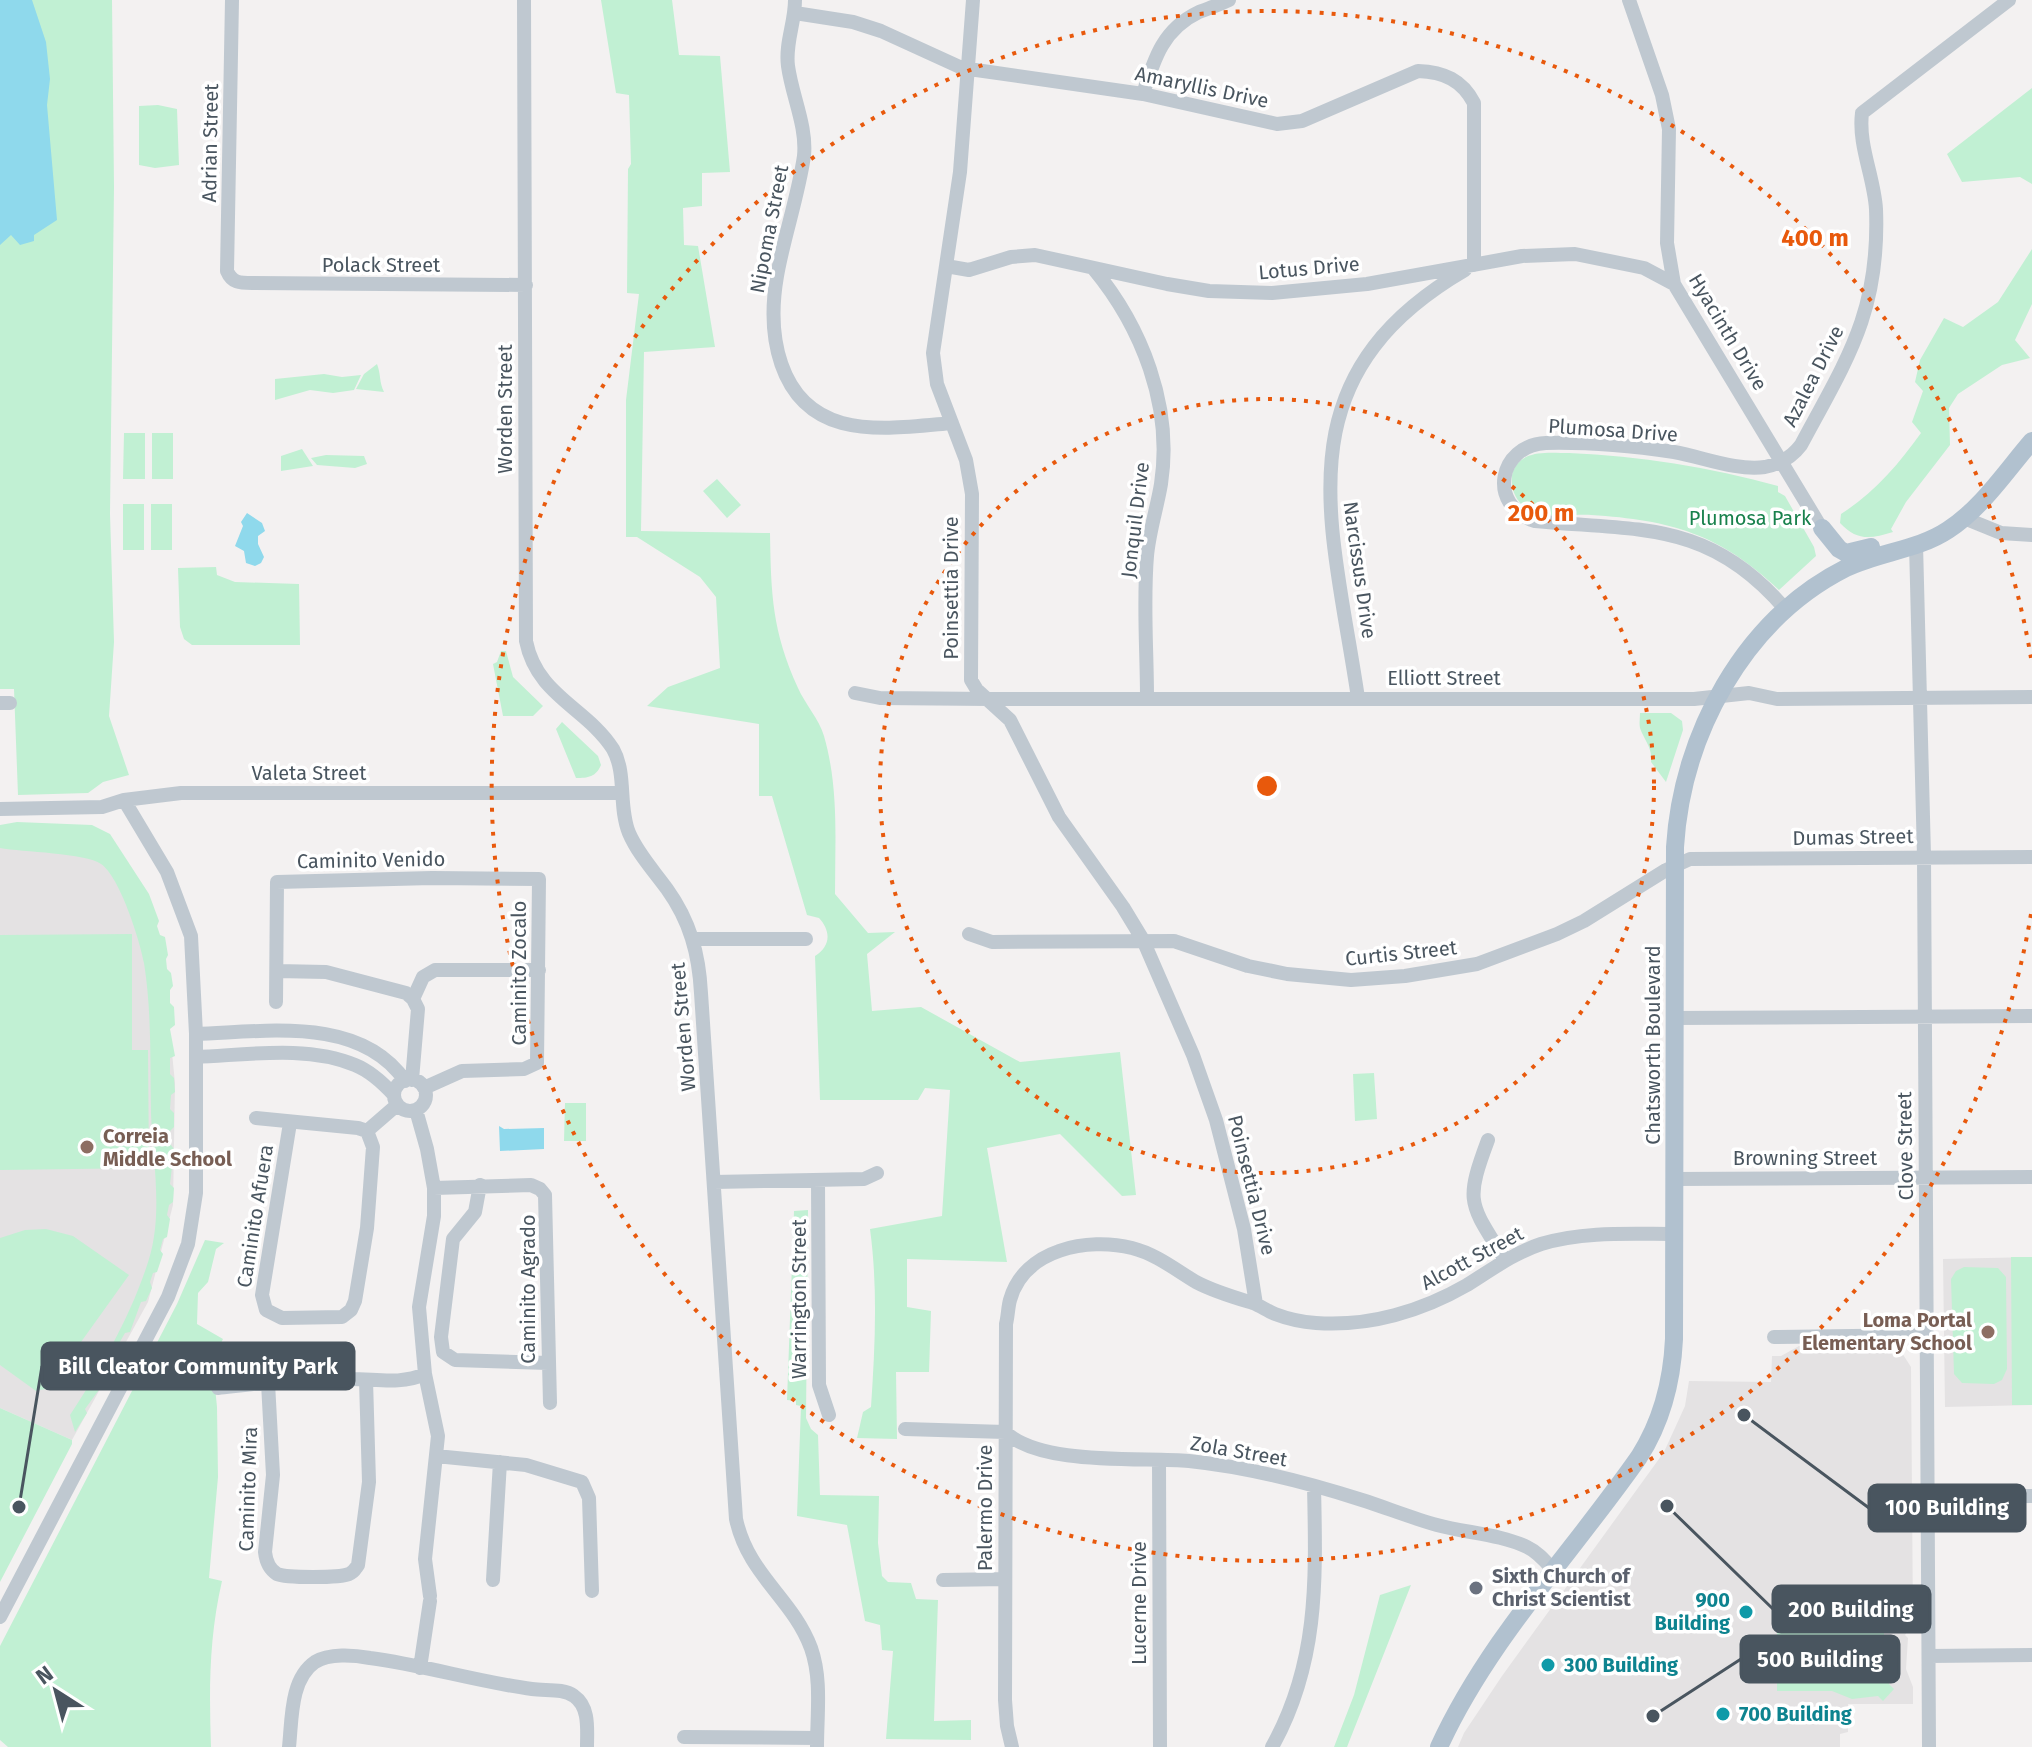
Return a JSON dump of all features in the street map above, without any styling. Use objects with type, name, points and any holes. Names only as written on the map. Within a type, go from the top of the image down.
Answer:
[{"type":"main road","name":"Chatsworth Boulevard","points":[[1439,1747],[1484,1665],[1639,1457],[1657,1423],[1668,1391],[1673,1363],[1676,833],[1683,786],[1698,738],[1716,698],[1752,647],[1807,592],[1844,569],[1940,535],[1964,518],[2032,441]]},
{"type":"main road","points":[[1822,528],[1846,553],[1879,545],[1897,550]]},
{"type":"street","name":"Adrian Street","points":[[232,0],[227,271],[230,278],[237,282]]},
{"type":"street","name":"Worden Street","points":[[524,0],[526,641],[532,663],[544,682],[613,749],[619,763],[620,793],[626,824],[633,841],[673,898],[693,939],[700,971],[736,1519],[753,1564],[798,1624],[811,1649],[818,1680],[817,1742]]},
{"type":"street","name":"Poinsettia Drive","points":[[973,0],[960,172],[933,353],[937,384],[966,460],[972,494],[971,680],[977,690],[1010,720],[1059,817],[1143,940],[1193,1055],[1216,1120],[1244,1229],[1256,1304]]},
{"type":"street","points":[[1143,94],[1155,54],[1167,36],[1185,20],[1229,0]]},
{"type":"street","name":"Hyacinth Drive","points":[[1629,0],[1662,95],[1669,129],[1667,243],[1674,284],[1783,461],[1844,569]]},
{"type":"street","name":"Azalea Drive","points":[[1783,461],[1801,445],[1835,384],[1853,348],[1867,307],[1875,262],[1876,222],[1875,199],[1860,127],[1862,113],[2009,0]]},
{"type":"street","name":"Amaryllis Drive","points":[[795,6],[881,31],[968,70],[1143,94],[1277,124],[1302,121],[1418,71],[1453,78],[1466,89],[1474,103],[1474,265]]},
{"type":"street","name":"Nipoma Street","points":[[795,6],[789,37],[788,67],[804,144],[775,293],[775,343],[779,361],[786,377],[808,404],[843,423],[875,426],[952,423]]},
{"type":"street","name":"Lotus Drive","points":[[946,266],[969,270],[1027,255],[1209,291],[1272,293],[1367,284],[1522,256],[1575,254],[1644,268],[1674,284]]},
{"type":"street","name":"Narcissus Drive","points":[[1358,698],[1334,546],[1330,499],[1329,471],[1338,418],[1358,371],[1401,316],[1428,294],[1474,265]]},
{"type":"street","name":"Jonquil Drive","points":[[1093,268],[1120,304],[1142,347],[1163,425],[1161,482],[1147,553],[1147,697]]},
{"type":"street","name":"Polack Street","points":[[237,282],[526,285]]},
{"type":"street","name":"Plumosa Drive","points":[[1783,461],[1769,466],[1749,467],[1659,451],[1544,443],[1527,448],[1517,456],[1508,466],[1503,482],[1509,502],[1529,519],[1652,530],[1713,549],[1751,573],[1786,610]]},
{"type":"street","points":[[1964,518],[2001,533],[2032,535]]},
{"type":"street","name":"Clove Street","points":[[1916,544],[1924,856],[1929,1747]]},
{"type":"street","name":"Elliott Street","points":[[855,693],[880,698],[989,699],[1716,698],[1749,693],[1777,699],[2032,697]]},
{"type":"street","name":"Valeta Street","points":[[0,809],[102,807],[124,800],[192,793],[620,793]]},
{"type":"street","points":[[0,1617],[168,1297],[188,1244],[196,1193],[196,1034],[191,936],[167,872],[124,800]]},
{"type":"street","name":"Dumas Street","points":[[1675,865],[1697,858],[2032,857]]},
{"type":"street","name":"Curtis Street","points":[[969,934],[992,942],[1179,942],[1248,966],[1302,976],[1351,980],[1429,973],[1477,964],[1557,934],[1584,921],[1675,865]]},
{"type":"street","name":"Caminito Zocalo","points":[[414,1083],[462,1071],[535,1066],[539,1053],[539,879]]},
{"type":"street","name":"Caminito Venido","points":[[276,1002],[277,882],[539,879]]},
{"type":"street","points":[[693,939],[806,939]]},
{"type":"street","points":[[413,999],[423,977],[435,970],[539,970]]},
{"type":"street","points":[[277,971],[326,972],[406,993],[418,1009],[414,1083]]},
{"type":"street","points":[[1674,1018],[2032,1016]]},
{"type":"street","points":[[196,1034],[295,1031],[333,1036],[379,1053],[414,1083],[426,1098],[416,1110]]},
{"type":"street","points":[[196,1057],[297,1054],[326,1057],[357,1065],[382,1083],[406,1110],[416,1110]]},
{"type":"street","points":[[256,1118],[367,1131],[396,1100],[398,1085],[414,1083]]},
{"type":"street","points":[[416,1110],[434,1188],[434,1216],[419,1307],[425,1374],[437,1425],[425,1559],[430,1598],[420,1668]]},
{"type":"street","name":"Caminito Afuera","points":[[290,1123],[262,1295],[264,1306],[270,1314],[282,1318],[337,1318],[347,1314],[355,1301],[367,1228],[373,1147],[367,1131]]},
{"type":"street","points":[[1488,1140],[1473,1180],[1472,1198],[1479,1217],[1505,1260]]},
{"type":"street","points":[[714,1182],[864,1179],[877,1173]]},
{"type":"street","name":"Browning Street","points":[[1675,1179],[2032,1177]]},
{"type":"street","name":"Warrington Street","points":[[818,1181],[819,1385],[829,1415]]},
{"type":"street","points":[[480,1185],[475,1212],[453,1239],[441,1337],[443,1352],[455,1360],[548,1363]]},
{"type":"street","name":"Caminito Agrado","points":[[434,1188],[531,1185],[540,1189],[547,1198],[550,1403]]},
{"type":"street","name":"Alcott Street","points":[[1027,1272],[1056,1252],[1084,1243],[1109,1244],[1148,1254],[1215,1291],[1293,1320],[1318,1323],[1377,1319],[1424,1307],[1505,1260],[1563,1238],[1674,1234]]},
{"type":"street","name":"Palermo Drive","points":[[1012,1747],[1005,1700],[1006,1324],[1011,1297],[1027,1272]]},
{"type":"street","points":[[1774,1337],[1927,1335]]},
{"type":"street","points":[[218,1388],[268,1383],[402,1382],[425,1374]]},
{"type":"street","name":"Caminito Mira","points":[[268,1383],[273,1475],[265,1552],[267,1563],[275,1572],[285,1576],[343,1576],[353,1572],[358,1565],[369,1482],[366,1380]]},
{"type":"street","name":"Zola Street","points":[[905,1429],[1005,1432],[1016,1443],[1044,1451],[1229,1466],[1314,1486],[1439,1526],[1519,1544],[1537,1554],[1554,1571]]},
{"type":"street","points":[[436,1456],[547,1469],[577,1479],[586,1487],[589,1498],[592,1591]]},
{"type":"street","name":"Lucerne Drive","points":[[1159,1460],[1160,1747]]},
{"type":"street","points":[[493,1580],[500,1462]]},
{"type":"street","points":[[1272,1747],[1303,1676],[1310,1641],[1316,1573],[1314,1486]]},
{"type":"street","points":[[1928,1497],[2032,1496]]},
{"type":"street","points":[[943,1580],[1005,1579]]},
{"type":"street","points":[[1929,1656],[2032,1655]]},
{"type":"street","points":[[289,1747],[295,1696],[305,1671],[323,1658],[368,1657],[573,1695],[586,1714],[587,1747]]},
{"type":"street","points":[[684,1737],[817,1742]]},
{"type":"shaded area","name":"Correia Middle School","points":[[0,828],[101,831],[161,942],[175,1083],[173,1205],[148,1302],[72,1440],[0,1408]]},
{"type":"shaded area","name":"Loma Portal Elementary School","points":[[2032,1257],[2032,1405],[1945,1407],[1943,1259]]},
{"type":"shaded area","points":[[1799,1346],[1893,1346],[1904,1351],[1902,1353],[1911,1367],[1913,1623],[1905,1635],[1908,1638],[1906,1669],[1913,1687],[1913,1704],[1848,1704],[1848,1732],[1840,1734],[1840,1747],[1458,1747],[1502,1676],[1664,1452],[1685,1406],[1689,1381],[1771,1382],[1772,1356],[1781,1356]]},
{"type":"green space","points":[[0,0],[112,0],[114,187],[110,514],[114,642],[109,716],[129,775],[103,782],[88,793],[18,795],[14,689],[0,689]]},
{"type":"green space","points":[[601,0],[672,0],[679,55],[720,56],[730,172],[702,173],[702,206],[683,208],[684,245],[698,246],[715,347],[644,352],[641,531],[770,533],[772,594],[778,630],[789,667],[822,730],[829,756],[835,815],[835,894],[868,933],[895,932],[867,954],[872,1011],[921,1007],[1020,1062],[1120,1052],[1136,1195],[1122,1196],[1060,1134],[987,1148],[1007,1262],[907,1259],[907,1307],[931,1311],[929,1372],[896,1372],[897,1439],[857,1438],[863,1412],[871,1407],[875,1296],[870,1229],[942,1216],[950,1090],[925,1088],[918,1100],[820,1100],[815,956],[824,948],[828,938],[819,918],[807,915],[772,796],[759,796],[759,724],[647,706],[668,687],[720,668],[716,597],[700,577],[637,537],[626,537],[626,400],[639,294],[627,293],[628,169],[631,164],[629,95],[616,93]]},
{"type":"green space","points":[[2032,88],[2032,184],[2020,177],[1962,182],[1947,154]]},
{"type":"green space","points":[[158,105],[177,109],[179,165],[155,168],[139,165],[139,106]]},
{"type":"green space","points":[[2032,249],[2032,304],[2015,340],[2030,358],[2002,365],[1958,394],[1949,408],[1950,445],[1906,502],[1891,529],[1893,532],[1871,537],[1852,533],[1840,523],[1841,514],[1885,478],[1921,433],[1912,422],[1923,391],[1915,382],[1920,360],[1944,318],[1963,327],[1998,302]]},
{"type":"green space","points":[[377,364],[384,392],[356,389],[364,374]]},
{"type":"green space","points":[[324,374],[342,377],[361,375],[354,390],[333,393],[310,390],[275,400],[275,379]]},
{"type":"green space","points":[[124,433],[145,433],[145,479],[123,479]]},
{"type":"green space","points":[[152,433],[173,433],[173,479],[152,479]]},
{"type":"green space","points":[[302,449],[313,466],[281,471],[281,456]]},
{"type":"green space","name":"Plumosa Park","points":[[1569,453],[1674,464],[1778,486],[1778,492],[1785,496],[1816,556],[1779,590],[1736,555],[1693,533],[1620,517],[1544,515],[1523,506],[1512,484],[1514,469],[1519,462],[1536,454]]},
{"type":"green space","points":[[326,455],[364,456],[367,464],[355,468],[317,465],[311,458]]},
{"type":"green space","points":[[717,479],[741,505],[727,518],[703,491]]},
{"type":"green space","points":[[123,504],[144,504],[144,550],[123,550]]},
{"type":"green space","points":[[151,504],[172,504],[172,550],[151,550]]},
{"type":"green space","points":[[216,567],[217,575],[235,582],[299,584],[300,645],[192,645],[184,639],[180,627],[178,568]]},
{"type":"green space","points":[[501,651],[506,651],[513,677],[543,706],[533,716],[503,716],[493,664]]},
{"type":"green space","points":[[1640,713],[1671,713],[1682,721],[1683,730],[1666,782],[1651,762],[1649,748],[1640,728]]},
{"type":"green space","points":[[562,722],[598,756],[601,765],[594,774],[576,778],[556,729]]},
{"type":"green space","points":[[17,822],[92,825],[110,834],[149,894],[159,921],[160,935],[165,937],[167,969],[171,973],[173,986],[170,1003],[174,1007],[175,1025],[170,1029],[175,1056],[170,1058],[170,1074],[174,1078],[175,1092],[171,1095],[170,1109],[174,1113],[174,1127],[170,1131],[174,1149],[170,1184],[174,1188],[173,1202],[167,1215],[170,1219],[167,1237],[163,1239],[160,1250],[163,1254],[157,1272],[153,1273],[152,1288],[146,1301],[141,1302],[130,1332],[125,1333],[118,1345],[120,1352],[114,1364],[108,1365],[102,1378],[104,1383],[85,1409],[87,1413],[75,1432],[70,1415],[125,1320],[149,1259],[156,1224],[147,982],[134,925],[108,871],[101,864],[82,857],[0,848],[0,825]]},
{"type":"green space","points":[[132,934],[132,1050],[148,1050],[149,1168],[0,1170],[0,935]]},
{"type":"green space","points":[[1374,1073],[1377,1119],[1355,1121],[1353,1074]]},
{"type":"green space","points":[[565,1103],[586,1103],[586,1141],[564,1141]]},
{"type":"green space","points":[[808,1210],[806,1418],[818,1435],[820,1495],[879,1496],[878,1543],[882,1576],[888,1582],[911,1583],[916,1599],[938,1600],[934,1721],[971,1720],[971,1740],[886,1739],[893,1651],[882,1650],[880,1625],[865,1621],[847,1525],[797,1516],[801,1406],[796,1405],[796,1401],[787,1400],[794,1211]]},
{"type":"green space","points":[[46,1229],[73,1236],[129,1275],[76,1349],[79,1353],[55,1387],[36,1391],[0,1365],[0,1238],[25,1230]]},
{"type":"green space","points":[[205,1240],[224,1243],[216,1249],[208,1282],[198,1293],[197,1324],[223,1339],[220,1345],[211,1347],[217,1407],[218,1477],[209,1578],[222,1581],[211,1664],[211,1747],[8,1747],[0,1740],[0,1646],[177,1304]]},
{"type":"green space","points":[[2011,1257],[2032,1257],[2032,1405],[2012,1405]]},
{"type":"green space","points":[[1964,1267],[1998,1268],[2006,1277],[2007,1369],[2002,1380],[1994,1384],[1962,1383],[1954,1374],[1951,1279],[1956,1271]]},
{"type":"green space","points":[[0,1408],[72,1440],[72,1444],[0,1582]]},
{"type":"green space","points":[[1411,1585],[1347,1747],[1334,1747],[1354,1695],[1380,1595]]},
{"type":"green space","points":[[1884,1592],[1884,1637],[1890,1657],[1889,1684],[1894,1689],[1883,1701],[1878,1696],[1852,1699],[1832,1691],[1777,1691],[1777,1593]]},
{"type":"water","points":[[0,0],[32,0],[46,42],[50,79],[47,105],[57,220],[34,235],[34,241],[20,245],[11,235],[0,245]]},
{"type":"water","points":[[247,513],[262,523],[265,531],[258,536],[264,557],[255,566],[246,563],[244,551],[235,546],[243,526],[241,522]]},
{"type":"water","points":[[499,1126],[504,1129],[544,1128],[544,1149],[500,1151]]},
{"type":"place","name":"Correia Middle School","points":[[87,1147]]},
{"type":"place","name":"Loma Portal Elementary School","points":[[1988,1332]]},
{"type":"place","name":"100 Building","points":[[1744,1415]]},
{"type":"place","name":"200 Building","points":[[1667,1506]]},
{"type":"place","name":"Bill Cleator Community Park","points":[[19,1507]]},
{"type":"place","name":"Sixth Church of Christ Scientist","points":[[1476,1588]]},
{"type":"place","name":"900 Building","points":[[1746,1612]]},
{"type":"place","name":"300 Building","points":[[1548,1665]]},
{"type":"place","name":"700 Building","points":[[1723,1714]]},
{"type":"place","name":"500 Building","points":[[1653,1716]]}]
